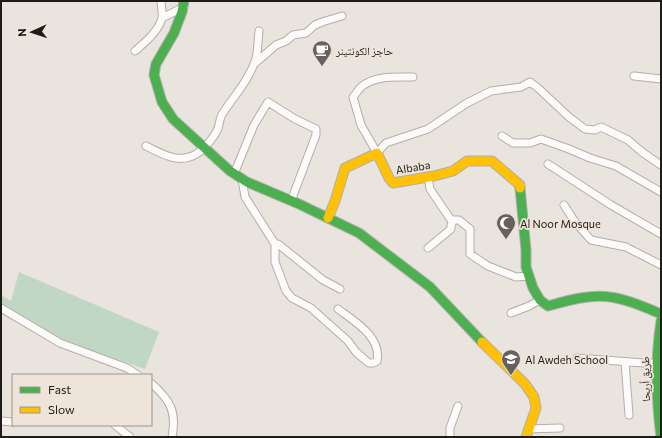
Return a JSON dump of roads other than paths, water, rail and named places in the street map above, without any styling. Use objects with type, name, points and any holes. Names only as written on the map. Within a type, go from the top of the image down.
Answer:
[{"type":"street","points":[[135,51],[157,28],[162,18],[161,1]]},
{"type":"street","points":[[162,18],[184,4]]},
{"type":"street","points":[[184,4],[174,33],[156,64],[154,75],[162,102],[173,119],[204,148],[247,182],[292,201],[359,233],[430,287],[487,348],[524,384],[534,397],[536,408],[527,433],[560,428]]},
{"type":"street","points":[[254,64],[276,45],[286,41],[293,35],[306,32],[315,25],[342,16]]},
{"type":"street","points":[[146,146],[165,156],[186,159],[195,156],[209,144],[218,130],[221,116],[244,82],[254,64],[257,56],[259,31]]},
{"type":"street","points":[[634,76],[661,79]]},
{"type":"street","points":[[377,153],[361,125],[353,98],[361,87],[385,77],[413,77]]},
{"type":"street","points":[[328,218],[345,168],[377,153],[386,143],[428,129],[467,103],[491,91],[521,87],[530,82],[568,117],[585,129],[594,130],[601,127],[628,140],[642,152],[661,164]]},
{"type":"street","points":[[292,201],[316,135],[316,129],[295,119],[268,102],[254,125],[238,176],[245,197],[275,244],[275,262],[286,291],[292,298],[311,308],[348,341],[356,352],[369,363],[377,361],[378,354],[375,345],[365,329],[338,309]]},
{"type":"street","points":[[502,136],[513,143],[530,143],[541,139],[590,158],[616,166],[661,192]]},
{"type":"street","name":"Albaba","points":[[377,153],[393,183],[453,171],[467,161],[492,161],[520,185],[526,266],[533,288],[540,300]]},
{"type":"street","points":[[548,164],[611,205],[661,234]]},
{"type":"street","points":[[428,177],[430,189],[451,220],[459,220],[470,229],[470,254],[488,266],[516,276],[529,276]]},
{"type":"street","points":[[564,205],[575,222],[591,240],[626,247],[661,265]]},
{"type":"street","points":[[428,248],[451,229],[451,225],[454,220]]},
{"type":"street","points":[[275,244],[278,244],[323,280],[340,289]]},
{"type":"street","points":[[511,313],[540,300],[548,306],[568,300],[599,295],[620,298],[661,314]]},
{"type":"street","points":[[1,308],[60,343],[127,368],[136,374]]},
{"type":"street","name":"طريق أريحا","points":[[661,321],[657,342],[656,363],[656,381],[661,437]]},
{"type":"street","points":[[577,358],[656,363]]},
{"type":"street","points":[[625,362],[629,415]]},
{"type":"street","points":[[152,384],[164,395],[171,407],[174,425],[172,437]]},
{"type":"street","points":[[450,437],[450,428],[458,406]]},
{"type":"street","points":[[1,421],[12,422]]},
{"type":"street","points":[[116,426],[130,437]]},
{"type":"place","name":"حاجز الكونتينر","points":[[322,67]]},
{"type":"place","name":"Al Noor Mosque","points":[[506,240]]},
{"type":"place","name":"Al Awdeh School","points":[[511,376]]}]
